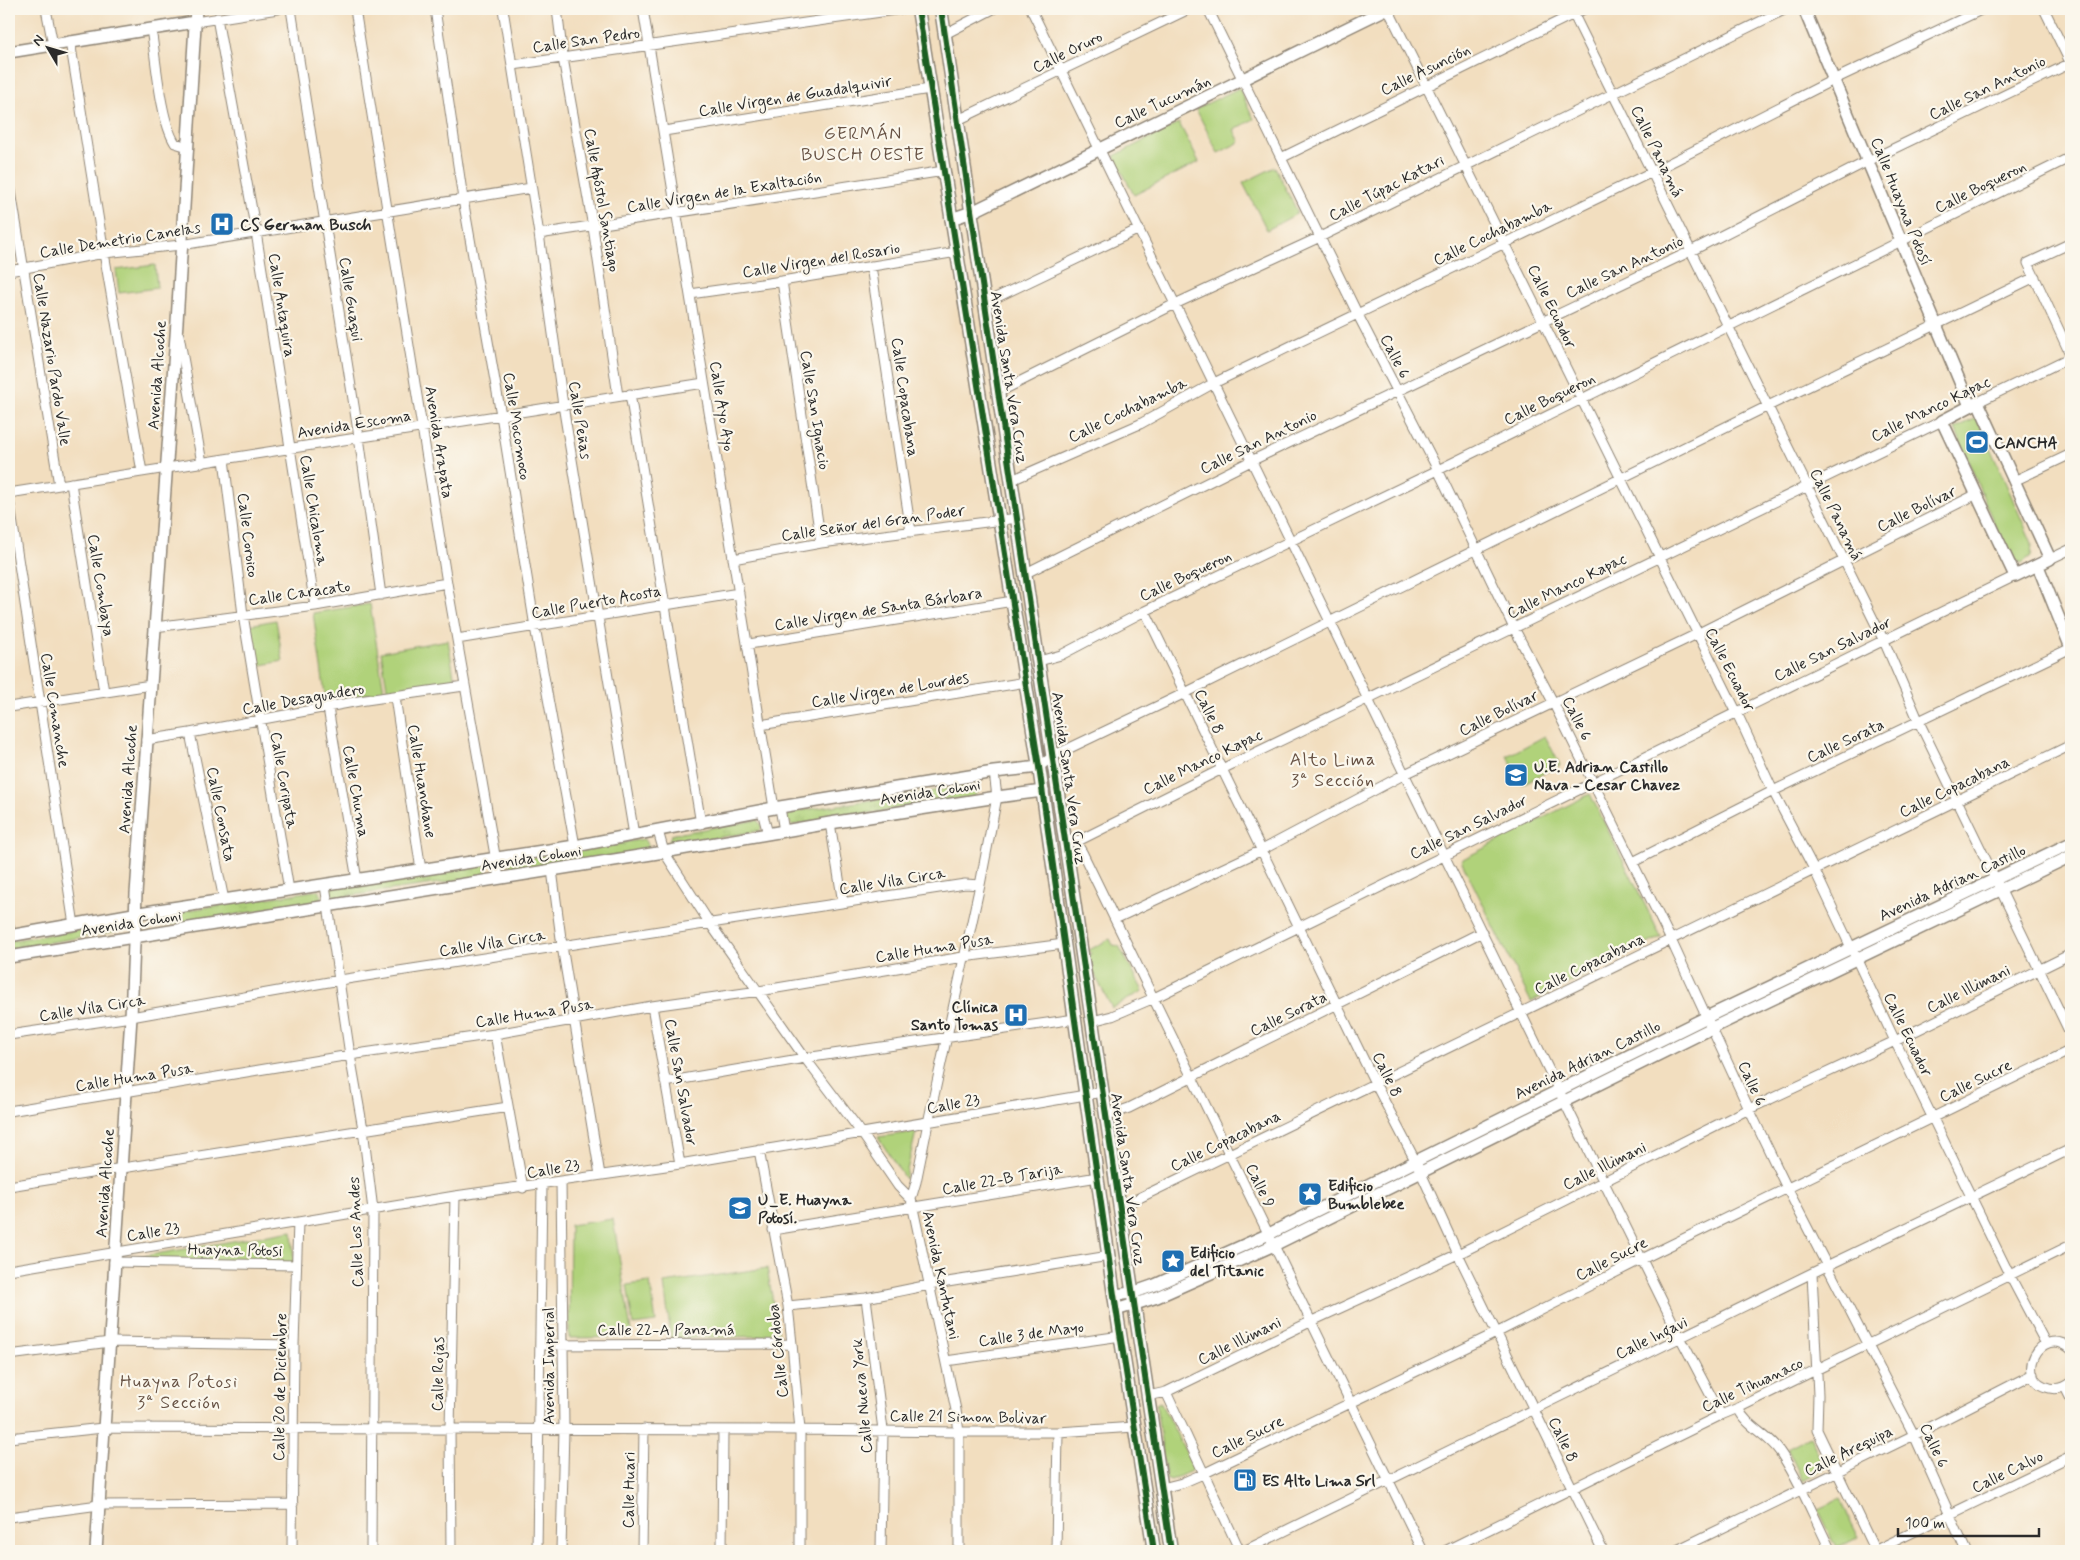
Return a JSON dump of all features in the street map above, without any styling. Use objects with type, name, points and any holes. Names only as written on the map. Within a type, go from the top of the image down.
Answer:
[{"type":"main road","name":"Avenida Santa Vera Cruz","points":[[918,9],[1043,791],[1116,1310],[1154,1551]]},
{"type":"main road","name":"Avenida Santa Vera Cruz","points":[[942,9],[1058,790],[1070,841],[1092,1021],[1171,1551]]},
{"type":"street","points":[[46,9],[53,45]]},
{"type":"street","name":"Avenida Alcoche","points":[[96,1551],[114,1257],[122,1170],[146,740],[177,322],[196,9]]},
{"type":"street","points":[[9,52],[278,9]]},
{"type":"street","name":"Calle Guaqui","points":[[291,9],[360,438],[381,595]]},
{"type":"street","name":"Avenida Arapata","points":[[355,9],[464,686],[497,858],[499,878]]},
{"type":"street","name":"Calle Mocomoco","points":[[435,9],[463,199],[501,415],[535,627],[575,846]]},
{"type":"street","name":"Calle Peñas","points":[[503,9],[539,234],[563,405],[634,835]]},
{"type":"street","name":"Calle Apóstol Santiago","points":[[557,9],[563,58],[593,227],[618,396]]},
{"type":"street","name":"Calle Ayo Ayo","points":[[643,9],[678,213],[733,559],[749,644],[760,725],[777,808],[784,831]]},
{"type":"street","name":"Calle San Pedro","points":[[513,65],[902,9]]},
{"type":"street","points":[[945,34],[993,9]]},
{"type":"street","points":[[1031,9],[1681,1339],[1721,1415]]},
{"type":"street","name":"Calle Oruro","points":[[958,120],[1189,9]]},
{"type":"street","name":"Calle 6","points":[[1208,9],[1357,313],[1438,470],[1514,628],[1554,702],[1633,862],[1707,1017],[1748,1110],[1914,1435],[1966,1551]]},
{"type":"street","name":"Calle Tucumán","points":[[952,219],[972,212],[1387,9]]},
{"type":"street","name":"Calle Ecuador","points":[[1387,9],[1582,398],[1696,634],[1736,711],[1773,791],[1815,871],[1895,1041],[2009,1274],[2046,1344]]},
{"type":"street","name":"Calle Asunción","points":[[1281,158],[1573,11],[1584,9]]},
{"type":"street","name":"Calle Túpac Katari","points":[[999,392],[1175,304],[1320,237],[1786,9]]},
{"type":"street","name":"Calle Huayna Potosí","points":[[1804,9],[1835,79],[1936,325],[2014,481],[2050,559]]},
{"type":"street","name":"Calle Cochabamba","points":[[1012,480],[1140,424],[1214,383],[1652,172],[1835,79],[1983,9]]},
{"type":"street","points":[[2044,9],[2071,64]]},
{"type":"street","name":"Calle Panamá","points":[[1573,11],[1884,641],[1919,722],[2071,1035]]},
{"type":"street","name":"Calle Antaquira","points":[[217,18],[256,232],[290,448]]},
{"type":"street","points":[[151,29],[165,118],[170,136],[175,143],[188,147]]},
{"type":"street","points":[[70,41],[142,472]]},
{"type":"street","name":"Calle San Antonio","points":[[1026,573],[1252,460],[1691,251],[1868,161],[2071,64]]},
{"type":"street","name":"Calle Virgen de Guadalquivir","points":[[664,131],[930,89]]},
{"type":"street","name":"Calle Boqueron","points":[[1039,661],[1061,655],[1145,611],[1438,470],[2071,157]]},
{"type":"street","name":"Calle Virgen de la Exaltación","points":[[539,234],[944,171]]},
{"type":"street","name":"Calle Nazario Pardo Valle","points":[[9,179],[59,485]]},
{"type":"street","name":"Calle Demetrio Canelas","points":[[9,272],[104,253],[181,245],[531,188]]},
{"type":"street","points":[[985,303],[1138,229]]},
{"type":"street","points":[[2071,243],[2028,263],[2071,356]]},
{"type":"street","name":"Calle Virgen del Rosario","points":[[690,294],[957,252]]},
{"type":"street","name":"Calle Copacabana","points":[[872,266],[911,532]]},
{"type":"street","points":[[1039,767],[1053,756],[2035,277]]},
{"type":"street","name":"Calle San Ignacio","points":[[782,281],[821,543]]},
{"type":"street","points":[[177,322],[202,462]]},
{"type":"street","name":"Calle Manco Kapac","points":[[1070,841],[1660,558],[2071,356]]},
{"type":"street","name":"Avenida Escoma","points":[[9,493],[704,382]]},
{"type":"street","points":[[630,394],[701,824]]},
{"type":"street","points":[[1942,421],[2014,576]]},
{"type":"street","name":"Calle Chicaloma","points":[[290,448],[315,606]]},
{"type":"street","points":[[2014,481],[2071,454]]},
{"type":"street","name":"Calle Coroico","points":[[224,459],[243,616]]},
{"type":"street","name":"Calle Combaya","points":[[71,483],[104,692]]},
{"type":"street","name":"Calle Bolívar","points":[[1115,919],[1262,850],[1405,774],[1696,634],[1977,494]]},
{"type":"street","name":"Calle Comanche","points":[[9,499],[74,926]]},
{"type":"street","name":"Calle Señor del Gran Poder","points":[[733,559],[821,543],[1018,518]]},
{"type":"street","name":"Calle San Salvador","points":[[1092,1021],[1112,1016],[1154,998],[1736,711],[2071,549]]},
{"type":"street","points":[[2038,566],[2071,648]]},
{"type":"street","name":"Calle Caracato","points":[[155,628],[315,606],[447,583]]},
{"type":"street","name":"Calle Puerto Acosta","points":[[457,639],[739,593]]},
{"type":"street","name":"Calle Virgen de Santa Bárbara","points":[[749,644],[1013,601]]},
{"type":"street","name":"Calle 8","points":[[1145,611],[1603,1551]]},
{"type":"street","name":"Calle Coripata","points":[[243,616],[289,890]]},
{"type":"street","name":"Calle Sorata","points":[[1633,862],[1773,791],[2071,648]]},
{"type":"street","name":"Calle Virgen de Lourdes","points":[[760,725],[1026,682]]},
{"type":"street","points":[[9,707],[151,684]]},
{"type":"street","name":"Calle Desaguadero","points":[[146,740],[359,702],[464,686]]},
{"type":"street","name":"Calle Huanchane","points":[[395,698],[421,870]]},
{"type":"street","name":"Calle Chuma","points":[[328,708],[357,880]]},
{"type":"street","name":"Calle Consata","points":[[190,733],[224,900]]},
{"type":"street","name":"Calle Copacabana","points":[[1119,1204],[1134,1200],[1376,1084],[2071,745]]},
{"type":"street","name":"Avenida Cohoni","points":[[9,932],[74,926],[135,914],[575,846],[701,824],[777,808],[994,772],[1039,767]]},
{"type":"street","name":"Avenida Kantutani","points":[[959,1551],[959,1432],[946,1361],[911,1199],[980,885],[997,797],[994,772]]},
{"type":"street","name":"Avenida Cohoni","points":[[9,957],[664,852],[830,823],[997,797],[1058,790]]},
{"type":"street","points":[[762,811],[768,834]]},
{"type":"street","points":[[830,823],[843,903]]},
{"type":"street","points":[[658,831],[664,852],[709,922],[898,1186],[911,1199]]},
{"type":"street","name":"Calle 9","points":[[1070,841],[1115,919],[1424,1551]]},
{"type":"street","name":"Avenida Adrian Castillo","points":[[1562,1096],[1712,1028],[1856,958],[1999,885],[2071,844]]},
{"type":"street","name":"Avenida Adrian Castillo","points":[[1114,1295],[1133,1299],[1157,1297],[1274,1245],[1418,1168],[1562,1096],[1707,1017],[1851,948],[2071,856]]},
{"type":"street","points":[[552,870],[562,946],[600,1175]]},
{"type":"street","name":"Calle Vila Circa","points":[[9,1036],[340,980],[709,922],[965,884],[980,885]]},
{"type":"street","name":"Calle Los Andes","points":[[325,885],[363,1129],[373,1210],[371,1551]]},
{"type":"street","name":"Calle Sorata","points":[[1106,1116],[1129,1108],[1337,1006],[1482,932]]},
{"type":"street","name":"Calle Huma Pusa","points":[[9,1111],[350,1055],[495,1034],[652,1006],[759,991],[963,957],[1064,944]]},
{"type":"street","name":"Calle Illimani","points":[[1148,1396],[1166,1392],[1312,1321],[1458,1254],[1748,1110],[1895,1041],[2071,954]]},
{"type":"street","name":"Calle San Salvador","points":[[652,1006],[680,1164]]},
{"type":"street","points":[[666,1082],[805,1058],[1075,1019]]},
{"type":"street","points":[[495,1034],[523,1188]]},
{"type":"street","name":"Calle Sucre","points":[[1162,1488],[1182,1483],[1205,1473],[1496,1333],[1642,1259],[2071,1050]]},
{"type":"street","name":"Calle 23","points":[[9,1270],[114,1257],[298,1222],[455,1196],[523,1188],[680,1164],[1103,1092]]},
{"type":"street","points":[[9,1186],[122,1170],[363,1129],[508,1107]]},
{"type":"street","name":"Calle Ingavi","points":[[1242,1551],[2071,1149]]},
{"type":"street","name":"Calle Córdoba","points":[[759,1150],[788,1306],[792,1344],[800,1430],[800,1551]]},
{"type":"street","name":"Avenida Adrian Castillo","points":[[1116,1310],[1155,1285],[1418,1168]]},
{"type":"street","name":"Calle 22-B Tarija","points":[[773,1230],[912,1209],[1098,1177]]},
{"type":"street","name":"Avenida Imperial","points":[[561,1181],[564,1344],[561,1551]]},
{"type":"street","name":"Avenida Imperial","points":[[537,1551],[542,1185]]},
{"type":"street","name":"Calle Rojas","points":[[450,1551],[450,1429],[455,1196]]},
{"type":"street","name":"Calle 20 de Diciembre","points":[[292,1551],[294,1345],[298,1222]]},
{"type":"street","name":"Calle Tihuanaco","points":[[1445,1551],[2071,1244]]},
{"type":"street","points":[[788,1306],[866,1298],[929,1285],[1109,1256]]},
{"type":"street","name":"Huayna Potosi","points":[[114,1257],[296,1265]]},
{"type":"street","points":[[1812,1273],[1817,1430],[1875,1551]]},
{"type":"street","name":"Calle Nueva York","points":[[866,1298],[882,1430],[881,1551]]},
{"type":"street","name":"Calle 3 de Mayo","points":[[946,1361],[1121,1336]]},
{"type":"street","points":[[9,1355],[110,1342],[294,1345]]},
{"type":"street","points":[[2071,1349],[2060,1343],[2046,1344],[2038,1350],[2032,1359],[2033,1374],[2040,1384],[2056,1389],[2068,1384],[2071,1399]]},
{"type":"street","name":"Calle 22-A Panamá","points":[[540,1345],[792,1344]]},
{"type":"street","name":"Calle Arequipa","points":[[1675,1551],[1914,1435],[2033,1374]]},
{"type":"street","points":[[1166,1392],[1242,1551]]},
{"type":"street","points":[[1738,1408],[1746,1421],[1779,1450],[1831,1551]]},
{"type":"street","name":"Calle 21 Simon Bolivar","points":[[9,1438],[103,1428],[1058,1432],[1135,1427]]},
{"type":"street","name":"Calle Huari","points":[[642,1551],[644,1429]]},
{"type":"street","points":[[722,1551],[723,1430]]},
{"type":"street","points":[[1056,1551],[1058,1432]]},
{"type":"street","name":"Calle Calvo","points":[[1875,1551],[2071,1456]]},
{"type":"street","points":[[9,1517],[99,1505],[293,1504]]},
{"type":"green space","points":[[1239,88],[1254,119],[1234,130],[1240,142],[1218,153],[1196,109]]},
{"type":"green space","points":[[1179,123],[1199,162],[1134,195],[1114,156]]},
{"type":"green space","points":[[1275,167],[1298,213],[1267,230],[1243,183]]},
{"type":"green space","points":[[155,265],[157,288],[119,293],[116,270]]},
{"type":"green space","points":[[1977,418],[2032,543],[2031,556],[2022,563],[2011,559],[2006,553],[1955,428]]},
{"type":"green space","points":[[370,604],[384,691],[326,701],[313,613]]},
{"type":"green space","points":[[276,620],[283,661],[256,666],[249,625]]},
{"type":"green space","points":[[448,640],[455,682],[388,694],[381,652]]},
{"type":"green space","points":[[1545,736],[1560,765],[1522,784],[1507,756]]},
{"type":"green space","points":[[973,785],[977,787],[978,793],[974,797],[792,825],[787,820],[787,816],[791,812]]},
{"type":"green space","points":[[1590,794],[1661,937],[1531,1002],[1461,860]]},
{"type":"green space","points":[[757,820],[762,826],[759,831],[672,845],[669,841],[671,835],[675,834]]},
{"type":"green space","points":[[644,839],[648,846],[646,851],[512,873],[508,870],[511,861]]},
{"type":"green space","points":[[485,866],[487,872],[483,877],[335,898],[330,893],[331,887]]},
{"type":"green space","points":[[319,890],[322,896],[318,901],[165,926],[160,924],[159,921],[163,914]]},
{"type":"green space","points":[[113,924],[114,932],[9,949],[9,941]]},
{"type":"green space","points":[[1110,939],[1113,945],[1119,946],[1143,991],[1112,1008],[1087,960],[1087,956],[1091,954],[1089,950]]},
{"type":"green space","points":[[916,1132],[905,1179],[878,1137]]},
{"type":"green space","points":[[613,1219],[632,1337],[569,1338],[570,1225]]},
{"type":"green space","points":[[292,1231],[294,1263],[126,1259]]},
{"type":"green space","points":[[767,1268],[779,1336],[671,1338],[664,1283]]},
{"type":"green space","points":[[650,1282],[656,1322],[633,1325],[627,1285]]},
{"type":"green space","points":[[1160,1402],[1193,1466],[1191,1471],[1171,1480],[1166,1478],[1156,1404]]},
{"type":"green space","points":[[1810,1436],[1825,1469],[1803,1481],[1787,1448]]},
{"type":"green space","points":[[1840,1499],[1859,1537],[1837,1548],[1818,1509]]},
{"type":"cycle path","points":[[918,9],[1039,767],[1114,1295],[1154,1551]]},
{"type":"cycle path","points":[[941,9],[1171,1551]]},
{"type":"place","name":"CS German Busch","points":[[222,224]]},
{"type":"place","name":"CANCHA","points":[[1977,442]]},
{"type":"place","name":"U.E. Adrian Castillo Nava - Cesar Chavez","points":[[1516,775]]},
{"type":"place","name":"Clínica Santo Tomas","points":[[1016,1015]]},
{"type":"place","name":"Edificio Bumblebee","points":[[1310,1194]]},
{"type":"place","name":"U_E. Huayna Potosí.","points":[[740,1208]]},
{"type":"place","name":"Edificio del Titanic","points":[[1173,1261]]},
{"type":"place","name":"ES Alto Lima Srl","points":[[1245,1480]]},
{"type":"district","name":"GERMÁN BUSCH OESTE","points":[[863,143]]},
{"type":"district","name":"Alto Lima 3ª Sección","points":[[1333,770]]},
{"type":"district","name":"Huayna Potosi 3ª Sección","points":[[179,1391]]}]
